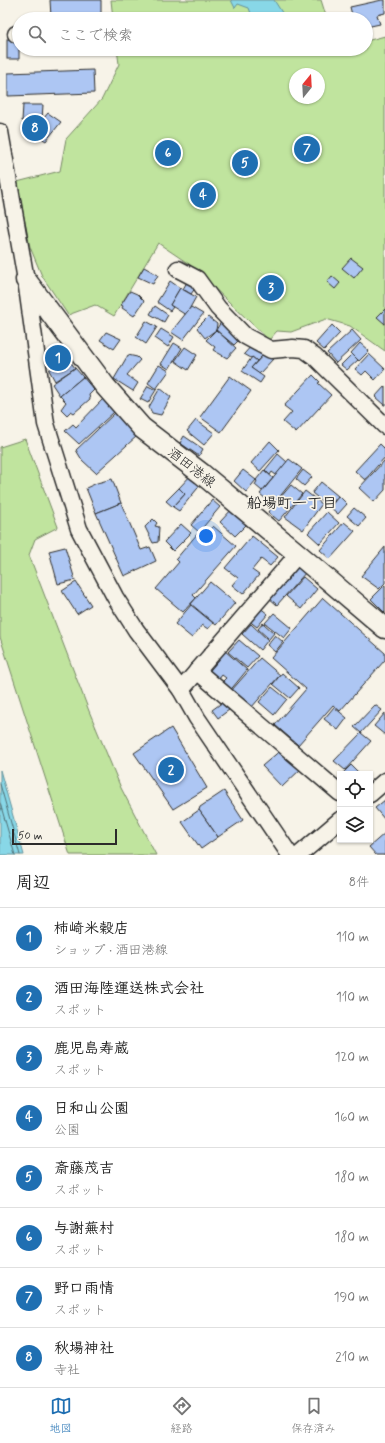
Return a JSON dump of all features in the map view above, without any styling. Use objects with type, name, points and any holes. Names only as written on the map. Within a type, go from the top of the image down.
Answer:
[{"type":"main road","name":"酒田港線","points":[[26,280],[105,386],[142,428],[202,474],[385,628]]},
{"type":"street","points":[[0,132],[26,280],[46,424],[79,529],[115,597],[136,630],[181,690],[197,718],[290,855]]},
{"type":"street","points":[[178,269],[197,279],[218,308],[245,336],[271,350],[293,348],[304,349],[315,357],[385,426]]},
{"type":"street","points":[[181,690],[298,554]]},
{"type":"street","points":[[197,671],[337,790]]},
{"type":"street","points":[[373,791],[385,781]]},
{"type":"street","points":[[299,855],[337,823]]},
{"type":"green space","points":[[111,0],[321,0],[325,12],[112,12]]},
{"type":"green space","points":[[385,36],[385,351],[350,326],[326,319],[291,332],[277,331],[269,340],[189,264],[158,243],[114,316],[95,305],[68,315],[42,276],[30,247],[17,182],[60,171],[66,139],[102,99],[119,64],[118,56],[373,56],[373,39]]},
{"type":"green space","points":[[25,439],[58,527],[35,539],[29,555],[89,711],[121,788],[156,855],[70,855],[0,637],[0,447]]},
{"type":"water","points":[[231,0],[274,0],[282,12],[250,12],[249,8],[238,4],[235,8]]},
{"type":"water","points":[[0,770],[24,855],[0,855]]},
{"type":"building","points":[[50,0],[101,0],[101,12],[51,12]]},
{"type":"building","points":[[385,0],[385,13],[377,15],[380,24],[373,26],[373,12],[351,12],[350,7]]},
{"type":"building","points":[[7,39],[12,39],[12,56],[19,56],[19,59],[7,59]]},
{"type":"building","points":[[93,70],[94,93],[8,96],[8,73]]},
{"type":"building","points":[[23,105],[43,105],[42,119],[34,122],[22,121]]},
{"type":"building","points":[[48,113],[61,122],[46,141],[32,132]]},
{"type":"building","points":[[351,258],[363,267],[354,278],[342,268]]},
{"type":"building","points":[[144,267],[158,275],[153,284],[138,277]]},
{"type":"building","points":[[332,276],[340,283],[335,289],[327,282]]},
{"type":"building","points":[[170,281],[180,288],[170,305],[173,307],[170,311],[157,302]]},
{"type":"building","points":[[187,282],[196,287],[191,294],[183,289]]},
{"type":"building","points":[[180,288],[196,297],[186,315],[170,305]]},
{"type":"building","points":[[130,291],[137,294],[144,301],[134,316],[122,308],[123,306],[121,305]]},
{"type":"building","points":[[155,306],[168,315],[164,322],[150,314]]},
{"type":"building","points":[[191,307],[203,314],[183,340],[171,332]]},
{"type":"building","points":[[385,309],[385,324],[377,317]]},
{"type":"building","points":[[208,317],[217,324],[216,330],[205,338],[197,328]]},
{"type":"building","points":[[146,321],[157,327],[146,344],[136,337]]},
{"type":"building","points":[[221,322],[240,339],[234,345],[216,330]]},
{"type":"building","points":[[332,325],[340,333],[324,350],[316,343]]},
{"type":"building","points":[[161,329],[174,337],[168,347],[155,338]]},
{"type":"building","points":[[216,330],[236,348],[227,358],[213,350],[215,347],[206,340]]},
{"type":"building","points":[[352,330],[361,340],[336,363],[327,353]]},
{"type":"building","points":[[106,332],[121,339],[114,349],[100,340]]},
{"type":"building","points":[[174,343],[182,348],[169,369],[161,364]]},
{"type":"building","points":[[360,343],[369,351],[359,361],[351,353]]},
{"type":"building","points":[[253,344],[266,352],[257,361],[244,354]]},
{"type":"building","points":[[185,347],[197,355],[188,370],[175,361]]},
{"type":"building","points":[[266,352],[274,358],[259,374],[251,368]]},
{"type":"building","points":[[352,354],[358,360],[347,370],[341,365]]},
{"type":"building","points":[[369,354],[385,369],[375,380],[366,371],[362,375],[355,369]]},
{"type":"building","points":[[128,355],[137,357],[140,360],[127,375],[138,383],[133,391],[114,379]]},
{"type":"building","points":[[67,357],[75,368],[55,381],[49,370]]},
{"type":"building","points":[[252,357],[257,361],[251,368],[264,377],[260,383],[242,371]]},
{"type":"building","points":[[159,365],[169,371],[156,389],[148,383]]},
{"type":"building","points":[[75,368],[83,377],[60,396],[52,384]]},
{"type":"building","points":[[313,375],[320,382],[318,383],[331,395],[296,433],[283,422],[292,412],[284,406]]},
{"type":"building","points":[[230,376],[251,391],[221,432],[200,417]]},
{"type":"building","points":[[83,377],[94,390],[89,395],[90,399],[74,413],[71,411],[67,415],[61,409],[66,402],[60,396]]},
{"type":"building","points":[[148,386],[156,390],[148,403],[140,399]]},
{"type":"building","points":[[385,386],[385,405],[384,405],[375,397]]},
{"type":"building","points":[[160,388],[171,397],[161,415],[152,413],[149,407]]},
{"type":"building","points":[[103,399],[114,412],[79,444],[65,431],[73,424],[76,427]]},
{"type":"building","points":[[116,412],[137,436],[96,473],[82,460],[76,450]]},
{"type":"building","points":[[196,420],[214,433],[204,445],[187,431]]},
{"type":"building","points":[[184,436],[203,449],[199,456],[180,443]]},
{"type":"building","points":[[270,441],[279,450],[260,471],[251,463]]},
{"type":"building","points":[[380,444],[385,449],[385,457],[365,480],[355,471]]},
{"type":"building","points":[[278,454],[287,462],[276,475],[272,472],[270,475],[265,470]]},
{"type":"building","points":[[289,459],[302,469],[273,505],[260,494]]},
{"type":"building","points":[[385,460],[385,490],[374,502],[359,488]]},
{"type":"building","points":[[243,470],[256,480],[246,492],[234,481]]},
{"type":"building","points":[[264,470],[273,478],[262,491],[255,485],[256,480]]},
{"type":"building","points":[[303,470],[312,477],[304,486],[296,479]]},
{"type":"building","points":[[192,474],[202,483],[179,511],[173,507],[185,494],[179,488]]},
{"type":"building","points":[[112,479],[121,503],[96,513],[86,488]]},
{"type":"building","points":[[321,482],[338,496],[329,507],[312,493]]},
{"type":"building","points":[[291,485],[302,494],[279,521],[268,512]]},
{"type":"building","points":[[179,488],[185,494],[173,507],[166,501]]},
{"type":"building","points":[[305,491],[322,504],[303,530],[285,517]]},
{"type":"building","points":[[339,496],[347,504],[338,514],[330,507]]},
{"type":"building","points":[[212,500],[220,507],[199,532],[191,525]]},
{"type":"building","points":[[121,503],[141,550],[150,547],[156,561],[124,576],[96,513]]},
{"type":"building","points":[[233,508],[249,522],[235,536],[220,522]]},
{"type":"building","points":[[354,508],[366,518],[359,526],[347,516]]},
{"type":"building","points":[[327,512],[339,523],[320,544],[308,533]]},
{"type":"building","points":[[153,519],[157,523],[155,526],[159,527],[158,542],[153,543],[145,527]]},
{"type":"building","points":[[344,522],[355,531],[330,559],[320,550]]},
{"type":"building","points":[[181,524],[191,533],[173,551],[164,542]]},
{"type":"building","points":[[213,526],[236,546],[193,595],[196,598],[183,612],[156,589],[179,562],[176,559],[198,533],[203,537]]},
{"type":"building","points":[[252,536],[278,557],[270,566],[261,559],[252,570],[259,575],[243,594],[232,585],[238,578],[225,568]]},
{"type":"building","points":[[65,547],[75,580],[58,584],[49,551]]},
{"type":"building","points":[[385,547],[385,583],[379,589],[361,576]]},
{"type":"building","points":[[298,563],[307,571],[277,605],[268,597]]},
{"type":"building","points":[[303,577],[317,589],[301,609],[286,596]]},
{"type":"building","points":[[76,582],[91,605],[77,614],[62,591]]},
{"type":"building","points":[[210,582],[235,603],[216,625],[191,604]]},
{"type":"building","points":[[385,585],[385,613],[371,599]]},
{"type":"building","points":[[323,598],[385,653],[385,660],[340,711],[333,705],[298,745],[275,725],[306,689],[271,658]]},
{"type":"building","points":[[191,605],[213,623],[208,629],[202,625],[192,638],[175,624]]},
{"type":"building","points":[[259,607],[268,614],[257,627],[248,620]]},
{"type":"building","points":[[274,613],[292,628],[284,638],[265,623]]},
{"type":"building","points":[[263,623],[274,633],[269,639],[258,629]]},
{"type":"building","points":[[251,624],[268,640],[260,650],[242,634]]},
{"type":"building","points":[[275,635],[283,642],[275,652],[267,645]]},
{"type":"building","points":[[239,640],[258,656],[247,668],[228,652]]},
{"type":"building","points":[[224,650],[247,670],[228,693],[219,685],[226,678],[222,675],[216,683],[204,673]]},
{"type":"building","points":[[260,658],[280,675],[251,708],[231,691]]},
{"type":"building","points":[[282,673],[299,688],[290,698],[273,684]]},
{"type":"building","points":[[272,687],[287,699],[274,715],[259,702]]},
{"type":"building","points":[[223,702],[229,710],[218,718],[212,710]]},
{"type":"building","points":[[375,705],[382,710],[361,733],[354,727]]},
{"type":"building","points":[[334,707],[347,718],[338,730],[324,719]]},
{"type":"building","points":[[385,713],[385,735],[374,726]]},
{"type":"building","points":[[171,728],[207,788],[173,809],[134,753]]},
{"type":"building","points":[[361,733],[371,741],[345,770],[334,761]]},
{"type":"building","points":[[282,749],[302,768],[282,787],[262,766]]},
{"type":"building","points":[[351,765],[357,771],[345,771]]},
{"type":"building","points":[[224,791],[243,820],[218,837],[199,810],[200,807]]},
{"type":"building","points":[[385,800],[385,820],[375,808]]},
{"type":"building","points":[[199,810],[218,837],[201,849],[182,822]]},
{"type":"building","points":[[385,833],[385,855],[376,855],[369,847]]},
{"type":"place","name":"秋場神社","points":[[35,128]]},
{"type":"place","name":"野口雨情","points":[[307,149]]},
{"type":"place","name":"与謝蕪村","points":[[168,153]]},
{"type":"place","name":"斎藤茂吉","points":[[245,163]]},
{"type":"place","name":"日和山公園","points":[[203,195]]},
{"type":"place","name":"鹿児島寿蔵","points":[[271,288]]},
{"type":"place","name":"柿崎米穀店","points":[[58,358]]},
{"type":"place","name":"酒田海陸運送株式会社","points":[[171,770]]},
{"type":"district","name":"船場町一丁目","points":[[292,503]]}]
